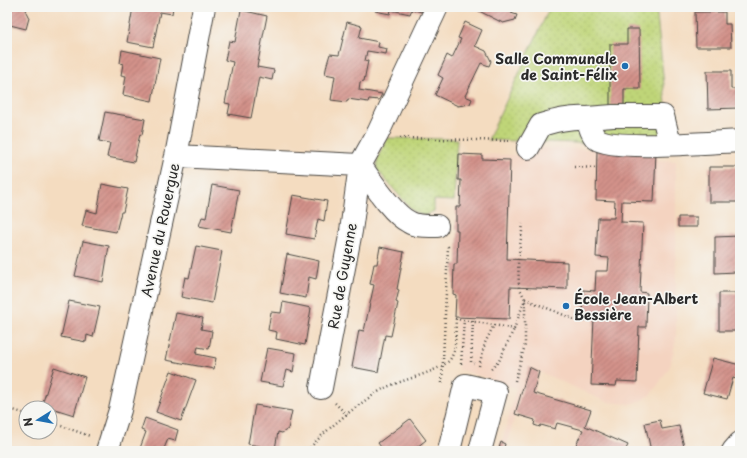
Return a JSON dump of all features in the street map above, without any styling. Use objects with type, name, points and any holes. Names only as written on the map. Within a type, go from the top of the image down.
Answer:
[{"type":"street","name":"Avenue du Rouergue","points":[[101,444],[120,410],[176,156],[204,7]]},
{"type":"street","points":[[360,165],[378,133],[437,7]]},
{"type":"street","points":[[529,144],[541,125],[563,118],[663,116],[670,144]]},
{"type":"street","points":[[587,118],[595,139],[606,144],[670,144],[740,141]]},
{"type":"street","points":[[176,156],[360,165]]},
{"type":"street","points":[[360,165],[391,206],[408,222],[423,226],[437,226]]},
{"type":"street","name":"Rue de Guyenne","points":[[322,388],[351,231],[360,165]]},
{"type":"street","points":[[450,451],[465,384],[496,392],[480,451]]},
{"type":"street","points":[[733,451],[740,443]]},
{"type":"path","points":[[395,138],[529,144]]},
{"type":"path","points":[[574,167],[597,168]]},
{"type":"path","points":[[514,386],[525,345],[525,299],[519,287],[518,260],[523,224]]},
{"type":"path","points":[[437,226],[448,247],[442,391]]},
{"type":"path","points":[[525,299],[576,320],[594,321]]},
{"type":"path","points":[[488,372],[499,361],[514,329],[525,299]]},
{"type":"path","points":[[308,451],[347,415],[385,388],[431,370],[442,368],[451,358],[456,319],[514,329]]},
{"type":"path","points":[[460,372],[464,320]]},
{"type":"path","points":[[471,362],[473,321]]},
{"type":"path","points":[[483,369],[478,366],[485,343],[494,325]]},
{"type":"path","points":[[7,408],[18,411]]},
{"type":"path","points":[[58,425],[101,444]]},
{"type":"shaded area","name":"École Jean-Albert Bessière","points":[[519,147],[656,151],[656,160],[676,161],[676,339],[670,366],[657,386],[651,394],[640,401],[629,404],[607,402],[529,367],[505,451],[500,451],[516,388],[458,369],[455,317],[456,295],[453,294],[454,264],[457,263],[458,230],[456,230],[456,207],[460,207],[461,181],[458,180],[458,158],[478,159],[478,154],[518,155]]},
{"type":"green space","points":[[550,7],[656,7],[670,144],[606,144],[488,140]]},
{"type":"green space","points":[[387,138],[457,139],[454,201],[434,200],[434,211],[423,216],[412,210],[377,170],[377,160]]},
{"type":"building","points":[[7,7],[27,7],[26,12],[29,18],[26,29],[10,25],[7,36]]},
{"type":"building","points":[[133,7],[173,7],[172,14],[160,12],[153,47],[127,42]]},
{"type":"building","points":[[376,7],[424,7],[421,12],[412,9],[410,14],[391,10],[390,14],[375,11]]},
{"type":"building","points":[[481,7],[514,7],[511,13],[517,15],[515,20],[503,23],[479,11]]},
{"type":"building","points":[[241,10],[267,16],[257,67],[274,70],[272,80],[259,77],[251,118],[228,114],[230,104],[225,103],[233,62],[225,60],[229,41],[235,42]]},
{"type":"building","points":[[695,12],[725,12],[725,24],[730,24],[731,47],[696,47]]},
{"type":"building","points":[[347,22],[362,26],[359,38],[379,42],[378,47],[387,49],[386,54],[367,51],[365,61],[368,61],[364,81],[360,82],[359,90],[382,94],[379,100],[369,99],[368,102],[348,99],[347,102],[331,100],[335,76],[325,74],[327,64],[330,54],[339,55]]},
{"type":"building","points":[[465,22],[482,30],[475,46],[486,51],[491,61],[489,66],[481,63],[465,96],[472,99],[470,104],[458,106],[435,95],[443,78],[438,75],[447,55],[452,58],[461,39],[458,38]]},
{"type":"building","name":"Salle Communale de Saint-Félix","points":[[627,29],[639,29],[640,89],[624,89],[624,106],[610,106],[610,44],[627,44]]},
{"type":"building","points":[[122,50],[160,58],[152,101],[123,95],[126,76],[121,75],[123,64],[120,63]]},
{"type":"building","points":[[707,71],[731,71],[731,89],[738,89],[739,108],[708,109]]},
{"type":"building","points":[[105,112],[145,119],[134,162],[107,157],[110,143],[99,141]]},
{"type":"building","points":[[597,149],[656,151],[654,202],[622,201],[621,222],[643,223],[640,292],[647,293],[646,327],[639,327],[637,382],[617,381],[616,386],[591,385],[594,318],[582,318],[583,290],[595,291],[596,271],[608,271],[609,258],[596,257],[598,218],[614,218],[615,201],[596,200]]},
{"type":"building","points":[[459,154],[482,155],[482,159],[510,160],[507,259],[567,262],[567,289],[510,287],[509,319],[455,317],[456,295],[453,294],[454,264],[457,264],[458,230],[456,230],[456,207],[460,207],[461,180],[458,180]]},
{"type":"building","points":[[709,167],[740,167],[740,202],[709,202]]},
{"type":"building","points":[[102,184],[128,189],[123,212],[121,212],[116,232],[82,226],[86,210],[97,213]]},
{"type":"building","points":[[212,185],[239,190],[231,232],[199,226],[202,217],[206,218]]},
{"type":"building","points":[[293,195],[327,201],[324,221],[318,219],[314,239],[286,234]]},
{"type":"building","points":[[678,217],[697,217],[697,227],[678,227]]},
{"type":"building","points":[[740,236],[740,258],[736,258],[736,272],[715,273],[715,237]]},
{"type":"building","points":[[83,241],[109,246],[103,282],[75,276]]},
{"type":"building","points":[[196,246],[222,251],[212,303],[181,297],[185,277],[189,278]]},
{"type":"building","points":[[380,247],[404,252],[397,289],[399,290],[396,302],[398,303],[391,336],[385,335],[378,372],[352,367],[359,330],[364,331],[374,285],[370,284],[374,264],[377,264]]},
{"type":"building","points":[[287,254],[319,261],[316,279],[309,277],[306,298],[280,293]]},
{"type":"building","points":[[719,293],[740,293],[740,331],[719,331]]},
{"type":"building","points":[[69,301],[100,307],[93,337],[87,335],[86,342],[61,337]]},
{"type":"building","points":[[283,302],[311,308],[305,345],[276,339],[277,332],[268,330],[271,312],[281,313]]},
{"type":"building","points":[[176,313],[203,318],[201,329],[212,331],[209,349],[198,347],[196,354],[216,358],[214,369],[166,360]]},
{"type":"building","points":[[267,348],[296,353],[293,372],[287,370],[283,386],[260,382]]},
{"type":"building","points":[[713,358],[740,365],[739,380],[733,378],[727,399],[703,393]]},
{"type":"building","points":[[54,367],[85,377],[74,415],[58,410],[58,400],[44,400]]},
{"type":"building","points":[[529,367],[539,372],[533,393],[591,410],[585,426],[628,445],[625,451],[573,451],[583,430],[557,423],[555,429],[541,425],[540,427],[534,425],[535,420],[515,414]]},
{"type":"building","points":[[171,371],[196,380],[181,421],[156,412]]},
{"type":"building","points":[[255,405],[292,411],[288,429],[282,433],[278,432],[275,449],[248,444]]},
{"type":"building","points":[[145,418],[178,430],[175,441],[168,439],[163,451],[139,451],[146,432],[141,430]]},
{"type":"building","points":[[410,419],[426,440],[412,451],[384,451],[378,443]]},
{"type":"building","points":[[660,420],[662,429],[679,426],[685,451],[651,451],[645,423]]},
{"type":"building","points":[[501,442],[505,444],[503,451],[498,451]]},
{"type":"place","name":"Salle Communale de Saint-Félix","points":[[625,66]]},
{"type":"place","name":"École Jean-Albert Bessière","points":[[566,306]]}]
